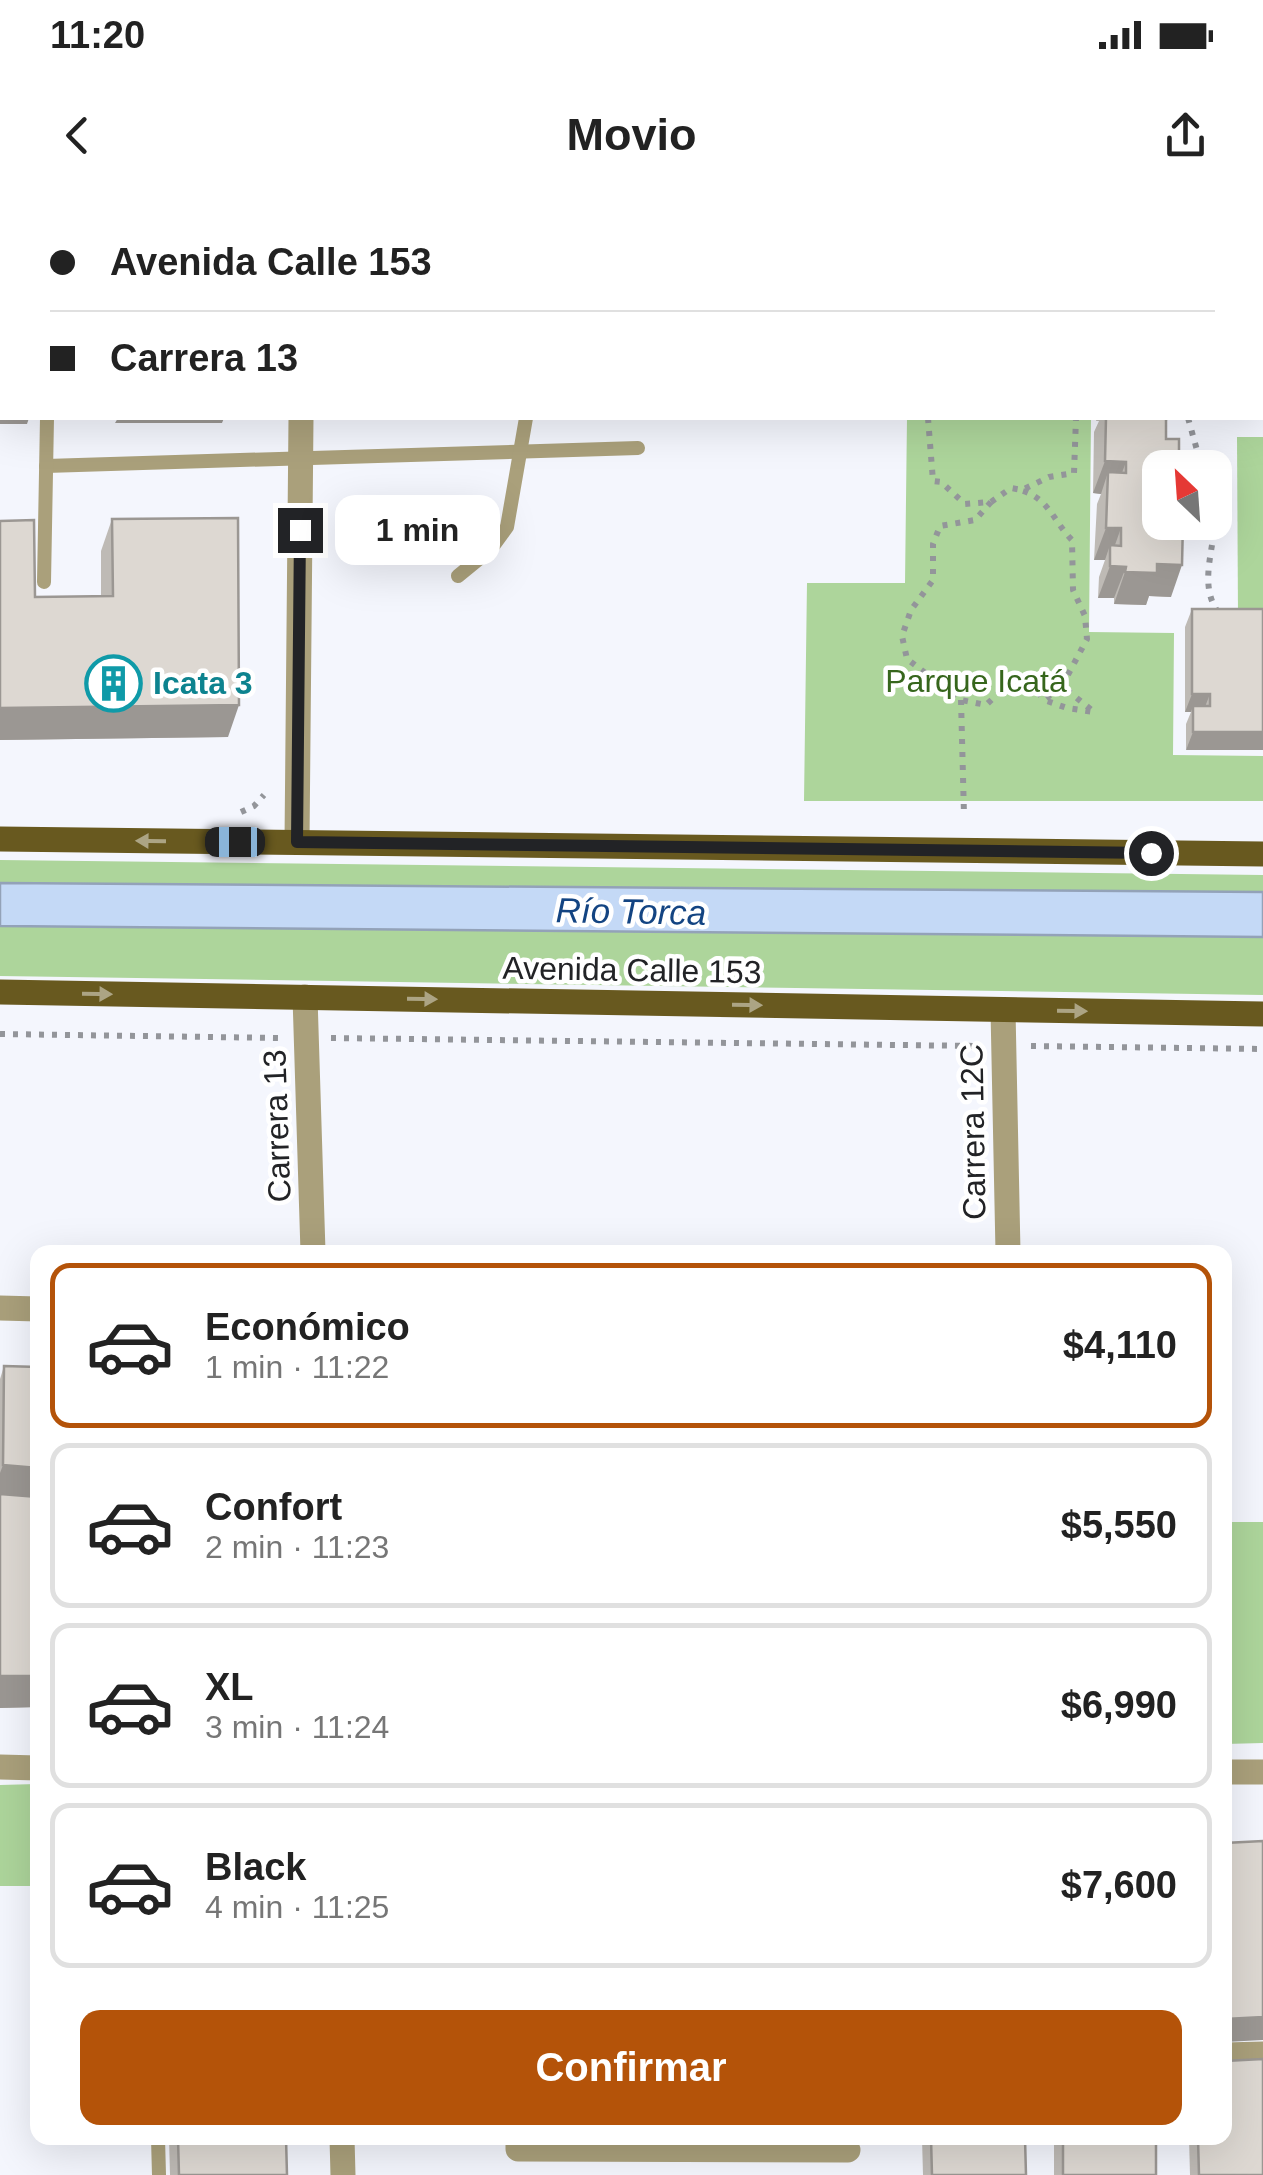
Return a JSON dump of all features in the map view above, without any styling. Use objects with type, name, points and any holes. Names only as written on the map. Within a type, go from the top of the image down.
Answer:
[{"type":"main road","points":[[0,839],[1263,854]]},
{"type":"main road","name":"Avenida Calle 153","points":[[0,992],[1263,1014]]},
{"type":"street","points":[[297,842],[301,420]]},
{"type":"street","name":"Carrera 13","points":[[305,997],[313,1245]]},
{"type":"street","name":"Carrera 12C","points":[[1002,1010],[1008,1245]]},
{"type":"street","points":[[0,1308],[30,1309]]},
{"type":"street","points":[[0,1767],[30,1768]]},
{"type":"street","points":[[1232,1772],[1263,1772]]},
{"type":"street","points":[[1232,2054],[1263,2054]]},
{"type":"street","points":[[342,2145],[343,2175]]},
{"type":"street","points":[[518,2145],[518,2149],[848,2154]]},
{"type":"lane","points":[[44,582],[47,420]]},
{"type":"lane","points":[[458,576],[491,549],[507,527],[526,420]]},
{"type":"lane","points":[[46,466],[638,448]]},
{"type":"lane","points":[[158,2145],[159,2175]]},
{"type":"path","points":[[928,420],[933,481],[942,482],[965,504],[991,502]]},
{"type":"path","points":[[1022,490],[1048,477],[1074,473],[1076,420]]},
{"type":"path","points":[[1189,420],[1197,450]]},
{"type":"path","points":[[1044,700],[1062,686],[1086,639],[1085,616],[1072,590],[1072,540],[1057,525],[1049,506],[1011,488],[975,520],[940,526],[933,544],[932,580],[911,610],[902,636],[906,658],[962,700],[986,705],[1005,687],[1028,678],[1044,700],[1094,712],[1062,686]]},
{"type":"path","points":[[1214,540],[1207,586],[1217,612],[1230,622]]},
{"type":"path","points":[[962,700],[964,815]]},
{"type":"path","points":[[0,1034],[1263,1049]]},
{"type":"green space","name":"Parque Icatá","points":[[907,420],[1091,420],[1089,632],[1174,633],[1173,755],[1263,756],[1263,801],[804,801],[807,583],[905,583]]},
{"type":"green space","points":[[1237,437],[1263,437],[1263,617],[1238,617]]},
{"type":"green space","points":[[0,860],[1263,875],[1263,995],[0,976]]},
{"type":"green space","points":[[1232,1522],[1263,1522],[1263,1743],[1232,1744]]},
{"type":"green space","points":[[30,1784],[30,1886],[0,1886],[0,1785]]},
{"type":"water","name":"Río Torca","points":[[0,883],[1263,892],[1263,937],[0,926]]},
{"type":"building","points":[[1106,420],[1166,420],[1166,439],[1179,439],[1179,450],[1142,450],[1142,540],[1183,540],[1182,565],[1157,564],[1157,573],[1125,572],[1126,567],[1110,566],[1110,545],[1121,546],[1121,528],[1106,528],[1108,472],[1126,473],[1126,462],[1105,461]]},
{"type":"building","name":"Icata 3","points":[[238,518],[239,705],[0,708],[0,521],[34,520],[35,597],[113,596],[112,519]]},
{"type":"building","points":[[1192,609],[1263,609],[1263,732],[1193,732],[1193,706],[1210,706],[1210,694],[1192,694]]},
{"type":"building","points":[[4,1366],[30,1367],[30,1467],[3,1465]]},
{"type":"building","points":[[0,1494],[30,1496],[30,1676],[0,1676]]},
{"type":"building","points":[[1263,1841],[1263,2017],[1232,2019],[1232,1843]]},
{"type":"building","points":[[1263,2059],[1263,2175],[1199,2175],[1198,2145],[1232,2145],[1232,2061]]},
{"type":"building","points":[[178,2145],[286,2145],[287,2175],[179,2175]]},
{"type":"building","points":[[931,2145],[1025,2145],[1026,2175],[932,2175]]},
{"type":"building","points":[[1063,2145],[1156,2145],[1156,2175],[1063,2175]]},
{"type":"place","name":"Icata 3","points":[[114,683]]},
{"type":"route","points":[[300,530],[297,842],[1151,853]]}]
